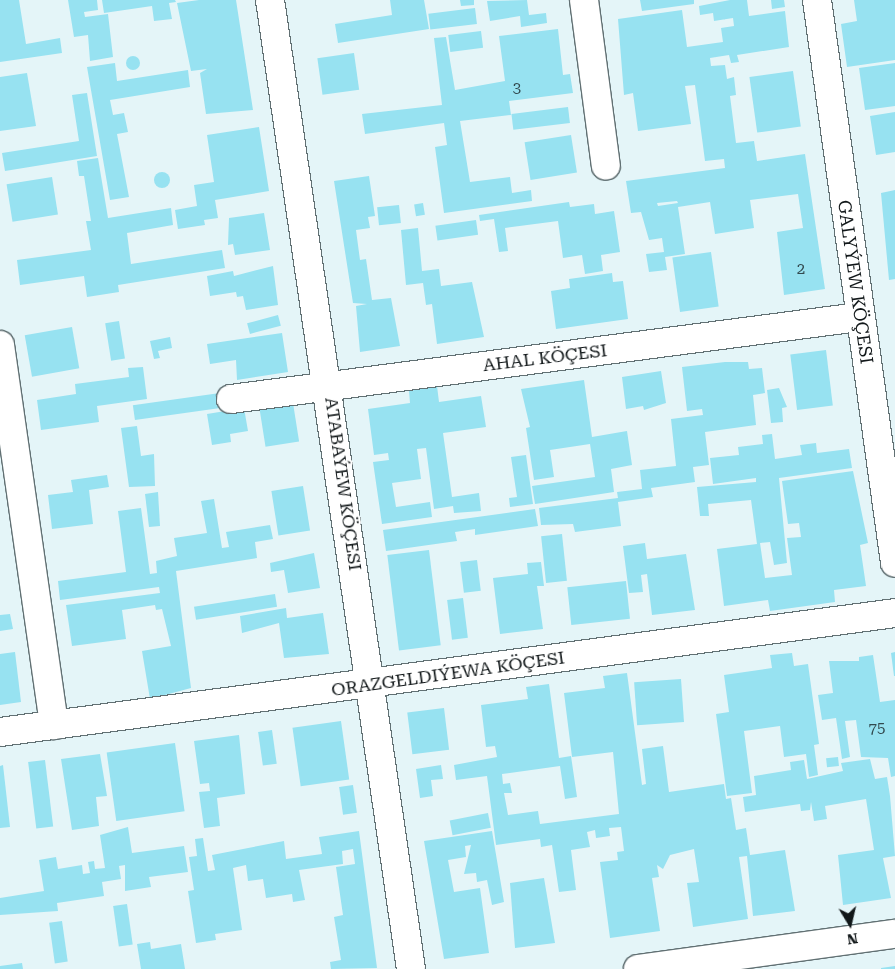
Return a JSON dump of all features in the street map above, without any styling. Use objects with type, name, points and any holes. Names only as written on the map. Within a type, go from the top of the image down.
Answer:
[{"type":"street","name":"ATABAÝEW KÖÇESI","points":[[270,0],[330,386],[370,685],[411,969]]},
{"type":"street","points":[[584,0],[606,166]]},
{"type":"street","name":"GALYÝEW KÖÇESI","points":[[817,0],[859,317],[895,563]]},
{"type":"street","name":"AHAL KÖÇESI","points":[[231,399],[859,317]]},
{"type":"street","points":[[0,345],[54,725]]},
{"type":"street","name":"ORAZGELDIÝEWA KÖÇESI","points":[[0,732],[370,685],[895,613]]},
{"type":"street","points":[[638,969],[895,934]]},
{"type":"building","points":[[0,0],[19,0],[26,44],[60,38],[62,53],[0,62]]},
{"type":"building","points":[[68,0],[97,0],[98,10],[84,12],[85,17],[108,14],[113,57],[90,61],[88,35],[74,37]]},
{"type":"building","points":[[102,0],[175,0],[176,2],[169,3],[172,19],[154,21],[152,6],[104,13]]},
{"type":"building","points":[[199,0],[236,0],[253,110],[206,114],[200,73],[207,69],[191,71],[177,3]]},
{"type":"building","points":[[390,0],[424,0],[429,29],[338,43],[335,24],[392,15]]},
{"type":"building","points":[[460,0],[474,0],[474,5],[461,6]]},
{"type":"building","points":[[527,0],[529,15],[546,13],[547,23],[521,27],[520,16],[490,21],[487,1]]},
{"type":"building","points":[[640,0],[694,0],[694,4],[642,11]]},
{"type":"building","points":[[730,0],[747,0],[749,16],[785,11],[789,47],[737,55],[739,62],[731,63],[729,55],[710,58],[711,66],[725,65],[727,79],[734,77],[736,95],[730,96],[736,143],[754,141],[757,161],[805,154],[825,289],[784,295],[777,232],[803,228],[798,194],[750,200],[754,228],[715,234],[710,202],[678,207],[685,254],[665,257],[667,270],[649,272],[646,254],[664,252],[662,238],[649,240],[641,212],[631,213],[626,181],[725,168],[724,159],[705,161],[695,85],[685,86],[691,124],[638,131],[633,93],[624,95],[618,19],[682,10],[687,47],[723,42],[721,28],[734,26],[733,18],[714,21],[713,13],[700,15],[699,6]],"holes":[[[677,201],[678,203],[658,206],[657,203]]]},
{"type":"building","points":[[771,0],[784,0],[785,7],[772,9]]},
{"type":"building","points":[[854,0],[895,0],[895,60],[847,67],[841,24],[857,21]]},
{"type":"building","points":[[475,8],[477,24],[430,30],[428,14]]},
{"type":"building","points":[[558,29],[563,75],[570,74],[573,93],[509,101],[511,115],[460,121],[470,182],[510,177],[512,193],[531,190],[532,201],[444,213],[435,147],[447,145],[444,123],[365,134],[362,114],[442,105],[434,38],[446,37],[455,90],[505,81],[499,36]]},
{"type":"building","points":[[481,31],[483,48],[450,52],[448,35]]},
{"type":"building","points":[[354,53],[359,90],[323,95],[317,58]]},
{"type":"building","points":[[130,56],[136,56],[140,63],[136,70],[130,70],[126,66],[126,60]]},
{"type":"building","points":[[115,63],[117,81],[188,70],[190,87],[110,100],[113,115],[124,113],[128,132],[117,134],[129,197],[110,200],[87,67]]},
{"type":"building","points":[[895,63],[895,106],[865,110],[859,68]]},
{"type":"building","points":[[793,71],[801,126],[757,133],[749,77]]},
{"type":"building","points":[[27,73],[36,126],[0,131],[0,77]]},
{"type":"building","points":[[87,93],[97,156],[5,171],[2,153],[79,141],[72,95]]},
{"type":"building","points":[[568,107],[570,123],[513,130],[511,114]]},
{"type":"building","points":[[895,112],[895,152],[876,155],[870,116]]},
{"type":"building","points":[[259,127],[269,191],[215,200],[218,218],[204,220],[205,225],[178,229],[175,210],[197,206],[194,185],[214,182],[207,135]]},
{"type":"building","points":[[571,135],[577,173],[531,180],[525,142]]},
{"type":"building","points":[[98,158],[108,218],[171,208],[173,225],[127,233],[131,264],[222,250],[225,268],[118,285],[119,292],[87,297],[84,276],[20,285],[17,260],[91,250],[86,221],[91,221],[84,176],[79,176],[77,161]]},
{"type":"building","points":[[162,172],[170,180],[162,188],[154,180]]},
{"type":"building","points":[[369,176],[375,216],[368,217],[370,228],[356,230],[360,260],[366,259],[372,300],[391,298],[400,346],[360,352],[356,306],[367,304],[353,303],[334,181]]},
{"type":"building","points":[[52,177],[58,215],[13,222],[7,184]]},
{"type":"building","points":[[895,190],[895,279],[889,280],[881,193]]},
{"type":"building","points":[[569,202],[570,207],[594,204],[595,214],[614,211],[620,252],[601,255],[603,271],[585,274],[582,255],[563,258],[558,221],[505,228],[508,251],[499,252],[494,219],[480,221],[479,215]]},
{"type":"building","points":[[423,203],[425,215],[416,216],[414,204]]},
{"type":"building","points":[[399,205],[401,223],[379,225],[377,207]]},
{"type":"building","points":[[264,213],[270,250],[235,255],[233,244],[228,245],[229,218]]},
{"type":"building","points":[[476,220],[478,235],[437,241],[435,226]]},
{"type":"building","points":[[418,228],[422,271],[439,269],[441,286],[472,282],[484,337],[437,344],[432,304],[426,305],[423,283],[406,285],[401,230]]},
{"type":"building","points":[[711,252],[719,306],[680,312],[672,257]]},
{"type":"building","points":[[273,266],[278,305],[246,310],[243,296],[237,297],[236,292],[210,296],[207,276],[233,271],[234,276]]},
{"type":"building","points":[[612,273],[613,282],[623,281],[628,319],[556,329],[551,291],[570,288],[569,279]]},
{"type":"building","points":[[278,315],[281,326],[250,334],[247,323]]},
{"type":"building","points":[[119,321],[125,359],[111,361],[105,323]]},
{"type":"building","points":[[72,327],[79,368],[32,377],[25,335]]},
{"type":"building","points":[[282,333],[288,372],[237,380],[236,360],[210,364],[207,344]]},
{"type":"building","points":[[170,337],[172,348],[158,351],[160,358],[154,359],[150,341]]},
{"type":"building","points":[[826,350],[833,406],[797,410],[790,354]]},
{"type":"building","points":[[725,362],[748,362],[749,369],[762,368],[765,393],[753,395],[756,425],[705,432],[709,465],[693,467],[695,482],[651,488],[653,497],[618,502],[621,526],[575,532],[573,524],[541,525],[539,508],[618,498],[617,492],[642,489],[640,470],[676,466],[671,419],[703,415],[702,409],[687,411],[682,367]]},
{"type":"building","points":[[143,367],[147,399],[97,406],[99,422],[41,430],[37,400],[76,394],[75,384],[129,377],[128,368]]},
{"type":"building","points":[[661,371],[666,403],[644,410],[643,406],[626,409],[622,377]]},
{"type":"building","points":[[584,380],[592,437],[627,431],[632,465],[611,469],[614,492],[535,504],[532,486],[595,477],[590,444],[550,450],[554,477],[534,480],[526,428],[530,427],[521,389]]},
{"type":"building","points":[[437,386],[439,402],[481,396],[486,427],[443,433],[452,497],[479,493],[481,511],[454,513],[453,506],[434,509],[426,448],[417,449],[421,479],[392,483],[396,507],[430,502],[432,517],[382,524],[373,462],[389,460],[388,453],[374,455],[368,409],[410,403],[409,391]]},
{"type":"building","points":[[779,388],[787,407],[782,408],[783,422],[771,423],[767,390]]},
{"type":"building","points":[[220,393],[222,408],[135,420],[133,405]]},
{"type":"building","points":[[293,403],[299,442],[266,447],[259,408]]},
{"type":"building","points":[[244,408],[248,431],[230,434],[231,442],[212,445],[207,414]]},
{"type":"building","points":[[137,426],[141,456],[154,454],[155,486],[129,487],[121,428]]},
{"type":"building","points":[[772,434],[775,459],[802,455],[800,445],[816,443],[817,453],[849,449],[852,468],[779,478],[787,563],[774,565],[770,542],[760,543],[765,578],[792,575],[787,538],[801,537],[799,523],[788,524],[782,481],[853,471],[868,543],[860,545],[866,586],[834,590],[835,602],[770,611],[768,600],[724,606],[717,549],[757,544],[751,500],[708,504],[709,516],[700,516],[697,487],[756,482],[756,478],[713,484],[710,458],[739,455],[738,447],[763,444],[762,435]]},
{"type":"building","points":[[526,455],[533,504],[510,507],[509,498],[517,497],[511,457]]},
{"type":"building","points":[[107,475],[109,487],[89,490],[93,524],[52,529],[48,495],[73,492],[71,480]]},
{"type":"building","points":[[303,486],[310,530],[278,535],[271,491]]},
{"type":"building","points":[[158,492],[160,526],[149,527],[145,494]]},
{"type":"building","points":[[214,499],[222,548],[229,547],[226,532],[270,525],[273,539],[255,542],[257,558],[176,571],[191,688],[150,699],[142,651],[171,646],[162,609],[156,610],[155,605],[122,610],[126,639],[72,646],[66,605],[160,593],[159,587],[60,600],[58,581],[126,572],[118,511],[141,508],[150,574],[157,573],[156,561],[177,556],[174,538],[207,533],[201,501]]},
{"type":"building","points":[[535,509],[538,526],[475,535],[475,529],[455,532],[457,541],[386,551],[383,530]]},
{"type":"building","points":[[562,534],[567,581],[546,583],[541,536]]},
{"type":"building","points":[[645,543],[647,559],[686,554],[695,610],[652,615],[647,574],[641,575],[643,592],[629,593],[623,546]]},
{"type":"building","points":[[429,550],[441,645],[399,650],[387,555]]},
{"type":"building","points":[[314,553],[320,588],[288,593],[284,570],[271,572],[270,563]]},
{"type":"building","points":[[477,560],[481,591],[464,593],[460,562]]},
{"type":"building","points":[[541,562],[544,586],[537,586],[543,629],[500,634],[493,578],[528,574],[527,563]]},
{"type":"building","points":[[626,581],[630,619],[571,625],[567,587]]},
{"type":"building","points":[[275,594],[277,607],[196,620],[194,607]]},
{"type":"building","points":[[463,598],[468,638],[452,640],[447,600]]},
{"type":"building","points":[[286,608],[287,618],[323,613],[329,654],[284,658],[279,623],[242,633],[240,616]]},
{"type":"building","points":[[10,614],[13,629],[0,631],[0,615]]},
{"type":"building","points":[[15,652],[21,702],[0,705],[0,654]]},
{"type":"building","points":[[895,652],[895,676],[894,676],[891,653]]},
{"type":"building","points":[[792,653],[794,666],[808,664],[819,744],[814,745],[818,775],[809,777],[806,754],[784,757],[780,726],[744,731],[752,793],[727,796],[716,714],[729,712],[724,675],[772,668],[770,655]]},
{"type":"building","points":[[873,655],[880,702],[895,700],[895,776],[891,777],[888,758],[861,757],[856,720],[845,721],[850,757],[842,759],[836,718],[822,720],[818,695],[833,693],[829,661],[859,661],[859,657]]},
{"type":"building","points":[[627,673],[642,785],[646,784],[642,749],[663,746],[669,792],[724,784],[726,799],[731,798],[736,830],[746,828],[750,855],[785,850],[795,911],[753,916],[747,856],[739,857],[748,919],[693,927],[687,883],[699,882],[694,849],[670,855],[663,869],[657,865],[659,877],[652,878],[660,931],[610,938],[600,862],[618,860],[617,852],[624,851],[621,827],[609,828],[610,836],[596,838],[595,830],[587,832],[590,847],[571,850],[576,890],[559,892],[552,845],[541,847],[540,839],[496,845],[487,776],[456,780],[454,765],[497,757],[495,746],[486,747],[481,705],[528,699],[526,687],[549,684],[559,758],[571,756],[577,797],[565,799],[560,766],[502,774],[503,784],[510,783],[512,793],[504,793],[508,815],[538,811],[540,824],[619,814],[613,752],[572,757],[564,693],[605,688],[603,676]]},
{"type":"building","points":[[681,679],[684,722],[637,725],[634,682]]},
{"type":"building","points":[[444,708],[449,750],[412,754],[407,713]]},
{"type":"building","points":[[341,721],[349,779],[301,786],[292,728]]},
{"type":"building","points":[[272,730],[277,764],[263,766],[258,732]]},
{"type":"building","points":[[239,735],[245,794],[217,798],[220,826],[204,828],[199,792],[210,791],[209,783],[200,784],[194,741]]},
{"type":"building","points":[[175,743],[185,811],[116,821],[107,753]]},
{"type":"building","points":[[100,754],[107,796],[96,797],[99,826],[72,830],[61,759]]},
{"type":"building","points":[[838,757],[839,766],[827,767],[826,758]]},
{"type":"building","points":[[870,759],[875,779],[887,777],[890,796],[895,856],[883,858],[891,898],[843,905],[838,855],[874,850],[866,799],[825,806],[827,819],[814,821],[811,802],[810,810],[801,811],[800,804],[745,812],[743,797],[756,795],[754,776],[791,770],[790,762],[804,760],[807,779],[843,771],[841,763]]},
{"type":"building","points":[[45,760],[53,827],[36,829],[28,762]]},
{"type":"building","points":[[3,765],[10,827],[0,828],[0,766]]},
{"type":"building","points":[[441,765],[443,779],[431,780],[433,796],[420,798],[416,769]]},
{"type":"building","points":[[353,785],[357,813],[343,815],[339,787]]},
{"type":"building","points":[[488,813],[491,828],[453,835],[450,820]]},
{"type":"building","points":[[128,827],[132,853],[184,846],[188,872],[149,877],[151,887],[125,891],[125,865],[119,866],[121,879],[102,882],[104,896],[57,903],[58,911],[0,915],[0,898],[44,891],[39,860],[56,857],[58,869],[82,865],[83,874],[90,873],[88,862],[94,861],[95,869],[105,868],[100,835]]},
{"type":"building","points":[[359,831],[377,968],[331,969],[330,962],[341,960],[334,917],[343,915],[336,867],[355,864],[353,849],[342,851],[343,864],[299,870],[305,900],[293,902],[292,894],[266,898],[263,879],[248,881],[246,865],[233,868],[242,930],[215,934],[216,940],[196,943],[188,891],[194,890],[189,857],[197,856],[195,839],[203,838],[208,871],[215,870],[212,855],[284,841],[286,859],[322,854],[319,837]]},
{"type":"building","points":[[492,831],[504,902],[492,905],[487,880],[477,882],[476,873],[464,874],[471,845],[465,846],[466,857],[448,860],[454,892],[480,888],[489,953],[444,959],[424,841]]},
{"type":"building","points":[[544,878],[555,943],[515,948],[510,883]]},
{"type":"building","points":[[127,904],[133,945],[119,947],[113,906]]},
{"type":"building","points":[[62,921],[68,962],[55,963],[49,923]]},
{"type":"building","points":[[150,942],[151,949],[181,944],[185,969],[141,969],[137,944]]},
{"type":"building","points":[[22,963],[23,969],[0,969],[0,966]]},
{"type":"building","points":[[895,966],[895,969],[881,969],[881,968]]}]
